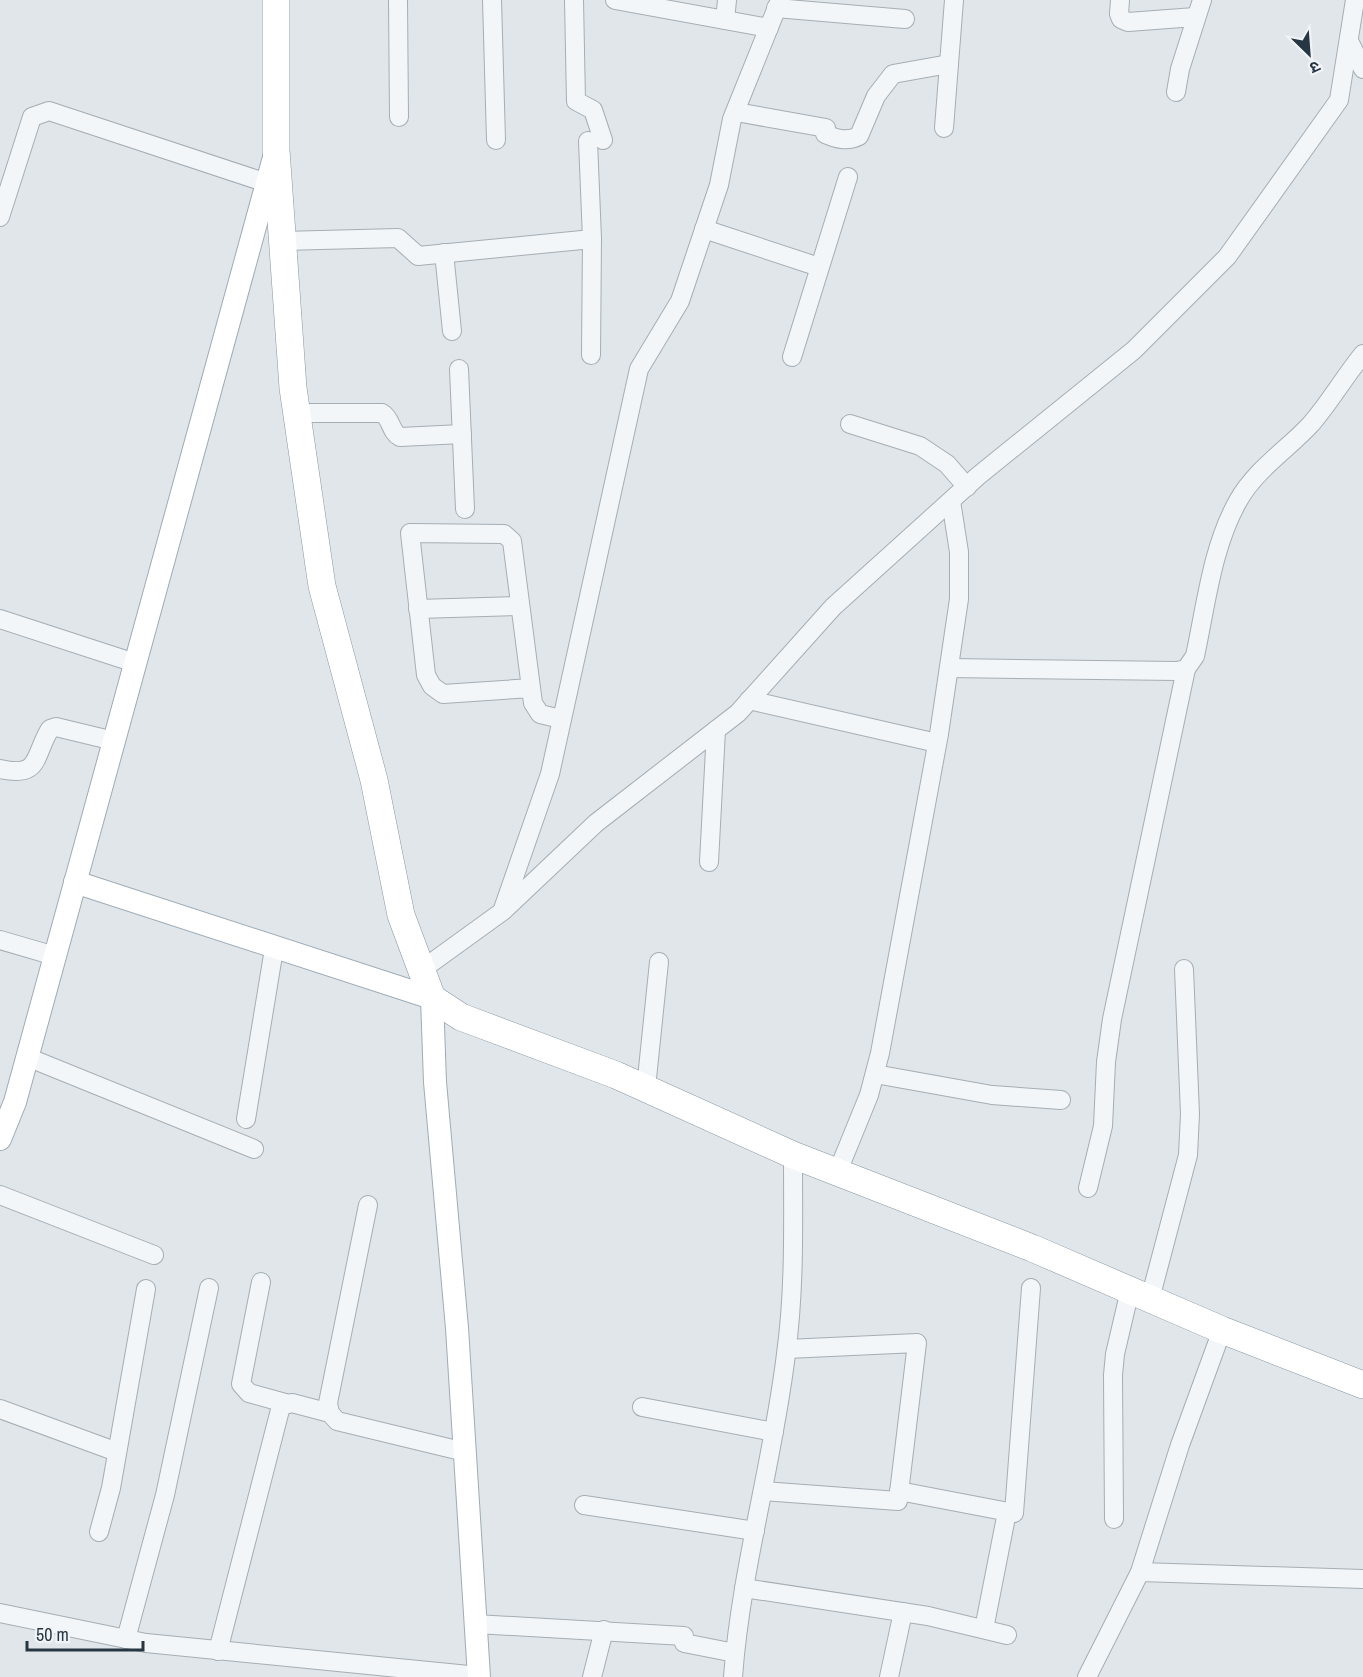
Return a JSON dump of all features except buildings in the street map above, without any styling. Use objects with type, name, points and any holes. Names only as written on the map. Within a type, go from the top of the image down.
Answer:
[{"type":"highway","points":[[276,0],[276,150],[282,241],[297,413],[322,586],[374,780],[401,915],[432,998],[461,1017],[646,1088],[793,1155],[838,1171],[1222,1330],[1363,1384]]},
{"type":"main road","points":[[0,1139],[15,1102],[276,150]]},
{"type":"main road","points":[[75,882],[274,949],[432,998],[435,1082],[465,1452],[479,1677]]},
{"type":"street","points":[[398,0],[399,117]]},
{"type":"street","points":[[492,0],[496,140]]},
{"type":"street","points":[[574,0],[576,101],[593,110],[596,141],[591,355]]},
{"type":"street","points":[[615,0],[769,28]]},
{"type":"street","points":[[725,20],[727,0]]},
{"type":"street","points":[[944,128],[954,0]]},
{"type":"street","points":[[1120,0],[1119,14],[1128,22],[1195,17]]},
{"type":"street","points":[[1176,92],[1180,69],[1202,0]]},
{"type":"street","points":[[420,971],[502,911],[596,823],[716,730],[749,700],[833,607],[967,487],[1134,350],[1227,257],[1339,100],[1355,0]]},
{"type":"street","points":[[502,911],[550,774],[639,369],[680,301],[719,185],[732,119],[778,4],[905,19]]},
{"type":"street","points":[[1350,41],[1363,69]]},
{"type":"street","points":[[736,112],[826,131],[838,139],[852,140],[859,136],[876,96],[893,74],[949,64]]},
{"type":"street","points":[[0,217],[32,117],[49,111],[267,183]]},
{"type":"street","points":[[792,357],[848,177]]},
{"type":"street","points":[[704,229],[819,267]]},
{"type":"street","points":[[282,241],[398,238],[418,256],[592,239]]},
{"type":"street","points":[[444,253],[452,331]]},
{"type":"street","points":[[1088,1188],[1102,1126],[1106,1062],[1112,1019],[1186,669],[1195,656],[1216,559],[1231,514],[1239,498],[1260,471],[1310,424],[1363,354]]},
{"type":"street","points":[[459,369],[465,509]]},
{"type":"street","points":[[297,413],[382,413],[389,419],[393,432],[400,437],[462,434]]},
{"type":"street","points":[[850,424],[920,446],[947,464],[967,487]]},
{"type":"street","points":[[838,1171],[874,1074],[937,743],[961,574],[951,501]]},
{"type":"street","points":[[531,688],[443,694],[432,686],[426,675],[410,533],[504,534],[512,541],[535,710],[540,714],[561,719]]},
{"type":"street","points":[[418,609],[520,606]]},
{"type":"street","points":[[0,619],[135,663]]},
{"type":"street","points":[[949,668],[1178,671],[1186,669]]},
{"type":"street","points":[[749,700],[937,743]]},
{"type":"street","points":[[0,769],[19,773],[26,771],[32,766],[50,729],[56,727],[114,741]]},
{"type":"street","points":[[709,862],[716,730]]},
{"type":"street","points":[[0,940],[55,956]]},
{"type":"street","points":[[246,1119],[274,949]]},
{"type":"street","points":[[646,1088],[659,962]]},
{"type":"street","points":[[1114,1519],[1113,1375],[1115,1354],[1140,1295],[1188,1155],[1190,1114],[1184,969]]},
{"type":"street","points":[[27,1057],[254,1149]]},
{"type":"street","points":[[874,1074],[992,1095],[1061,1100]]},
{"type":"street","points":[[733,1677],[744,1588],[774,1432],[787,1349],[792,1276],[793,1155]]},
{"type":"street","points":[[0,1196],[154,1255]]},
{"type":"street","points":[[368,1205],[328,1403],[330,1413],[337,1421],[465,1452]]},
{"type":"street","points":[[261,1282],[241,1384],[249,1393],[330,1413]]},
{"type":"street","points":[[126,1639],[165,1495],[209,1288]]},
{"type":"street","points":[[899,1491],[1014,1513],[1031,1288]]},
{"type":"street","points":[[99,1532],[111,1488],[146,1289]]},
{"type":"street","points":[[1087,1677],[1140,1572],[1180,1445],[1222,1330]]},
{"type":"street","points":[[763,1491],[898,1501],[917,1343],[787,1349]]},
{"type":"street","points":[[218,1651],[280,1410],[285,1403]]},
{"type":"street","points":[[642,1407],[774,1432]]},
{"type":"street","points":[[0,1408],[117,1452]]},
{"type":"street","points":[[584,1505],[755,1531]]},
{"type":"street","points":[[984,1629],[1007,1512]]},
{"type":"street","points":[[1140,1572],[1363,1579]]},
{"type":"street","points":[[744,1588],[903,1612],[1007,1635]]},
{"type":"street","points":[[889,1677],[903,1612]]},
{"type":"street","points":[[0,1613],[126,1639],[218,1651],[479,1677]]},
{"type":"street","points":[[476,1624],[604,1630],[684,1639],[735,1653]]},
{"type":"street","points":[[592,1677],[604,1630]]}]
